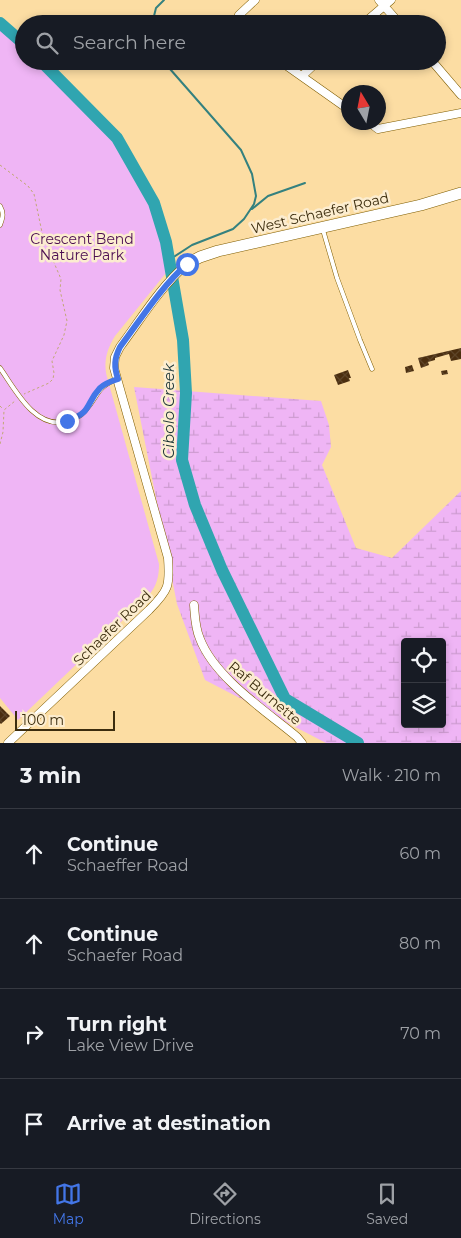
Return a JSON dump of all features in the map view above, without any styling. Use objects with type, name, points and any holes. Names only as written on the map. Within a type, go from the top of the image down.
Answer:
[{"type":"street","points":[[240,15],[255,0]]},
{"type":"street","points":[[371,15],[382,3],[391,0]]},
{"type":"street","points":[[382,3],[392,15]]},
{"type":"street","points":[[293,70],[341,103]]},
{"type":"street","points":[[302,76],[308,70]]},
{"type":"street","points":[[440,70],[461,95]]},
{"type":"street","points":[[386,127],[461,113]]},
{"type":"street","name":"West Schaefer Road","points":[[187,264],[206,254],[422,205],[461,193]]},
{"type":"street","name":"Schaefer Road","points":[[8,743],[150,610],[162,598],[168,586],[168,558],[114,368],[115,357],[120,347],[175,274],[187,264]]},
{"type":"street","name":"Raf Burnette","points":[[194,605],[196,626],[200,640],[219,671],[298,737],[302,743]]},
{"type":"lane","points":[[0,206],[3,211],[0,225]]},
{"type":"lane","points":[[322,228],[337,278],[372,369]]},
{"type":"lane","points":[[0,368],[28,407],[42,419],[57,423],[80,417],[90,406],[99,390],[105,384],[118,379]]},
{"type":"path","points":[[0,165],[28,186],[34,194],[43,237],[61,279],[60,290],[67,321],[64,335],[52,360],[54,378],[20,396],[4,410],[3,432],[0,444]]},
{"type":"path","points":[[0,406],[4,410]]},
{"type":"green space","name":"Crescent Bend Nature Park","points":[[0,22],[15,36],[15,70],[50,70],[117,138],[154,203],[166,242],[170,268],[115,336],[108,351],[105,366],[159,564],[157,581],[148,596],[18,720],[0,698]]},
{"type":"green space","points":[[134,387],[321,401],[329,425],[331,447],[322,465],[356,548],[392,558],[461,491],[461,743],[326,743],[205,680],[177,604]]},
{"type":"building","points":[[461,348],[461,359],[451,361],[449,354],[435,358],[435,360],[428,362],[429,365],[421,368],[418,358]]},
{"type":"building","points":[[412,365],[414,371],[406,373],[405,367]]},
{"type":"building","points":[[348,370],[351,378],[349,378],[350,381],[338,385],[334,375]]},
{"type":"building","points":[[447,370],[448,374],[442,375],[441,371]]},
{"type":"building","points":[[0,706],[10,716],[1,724],[0,723]]},
{"type":"waterway","points":[[154,15],[156,8],[164,0]]},
{"type":"waterway","name":"Cibolo Creek","points":[[0,23],[15,36]]},
{"type":"waterway","name":"Cibolo Creek","points":[[50,70],[117,138],[154,203],[166,242],[183,340],[186,393],[182,460],[195,505],[222,570],[285,699],[358,743]]},
{"type":"waterway","points":[[169,260],[192,245],[233,229],[244,219],[254,204],[256,196],[252,174],[241,150],[171,70]]},
{"type":"waterway","points":[[252,209],[268,196],[305,183]]},
{"type":"route","points":[[67,421],[80,417],[105,384],[118,379],[114,368],[115,357],[120,347],[175,274],[187,264]]}]
